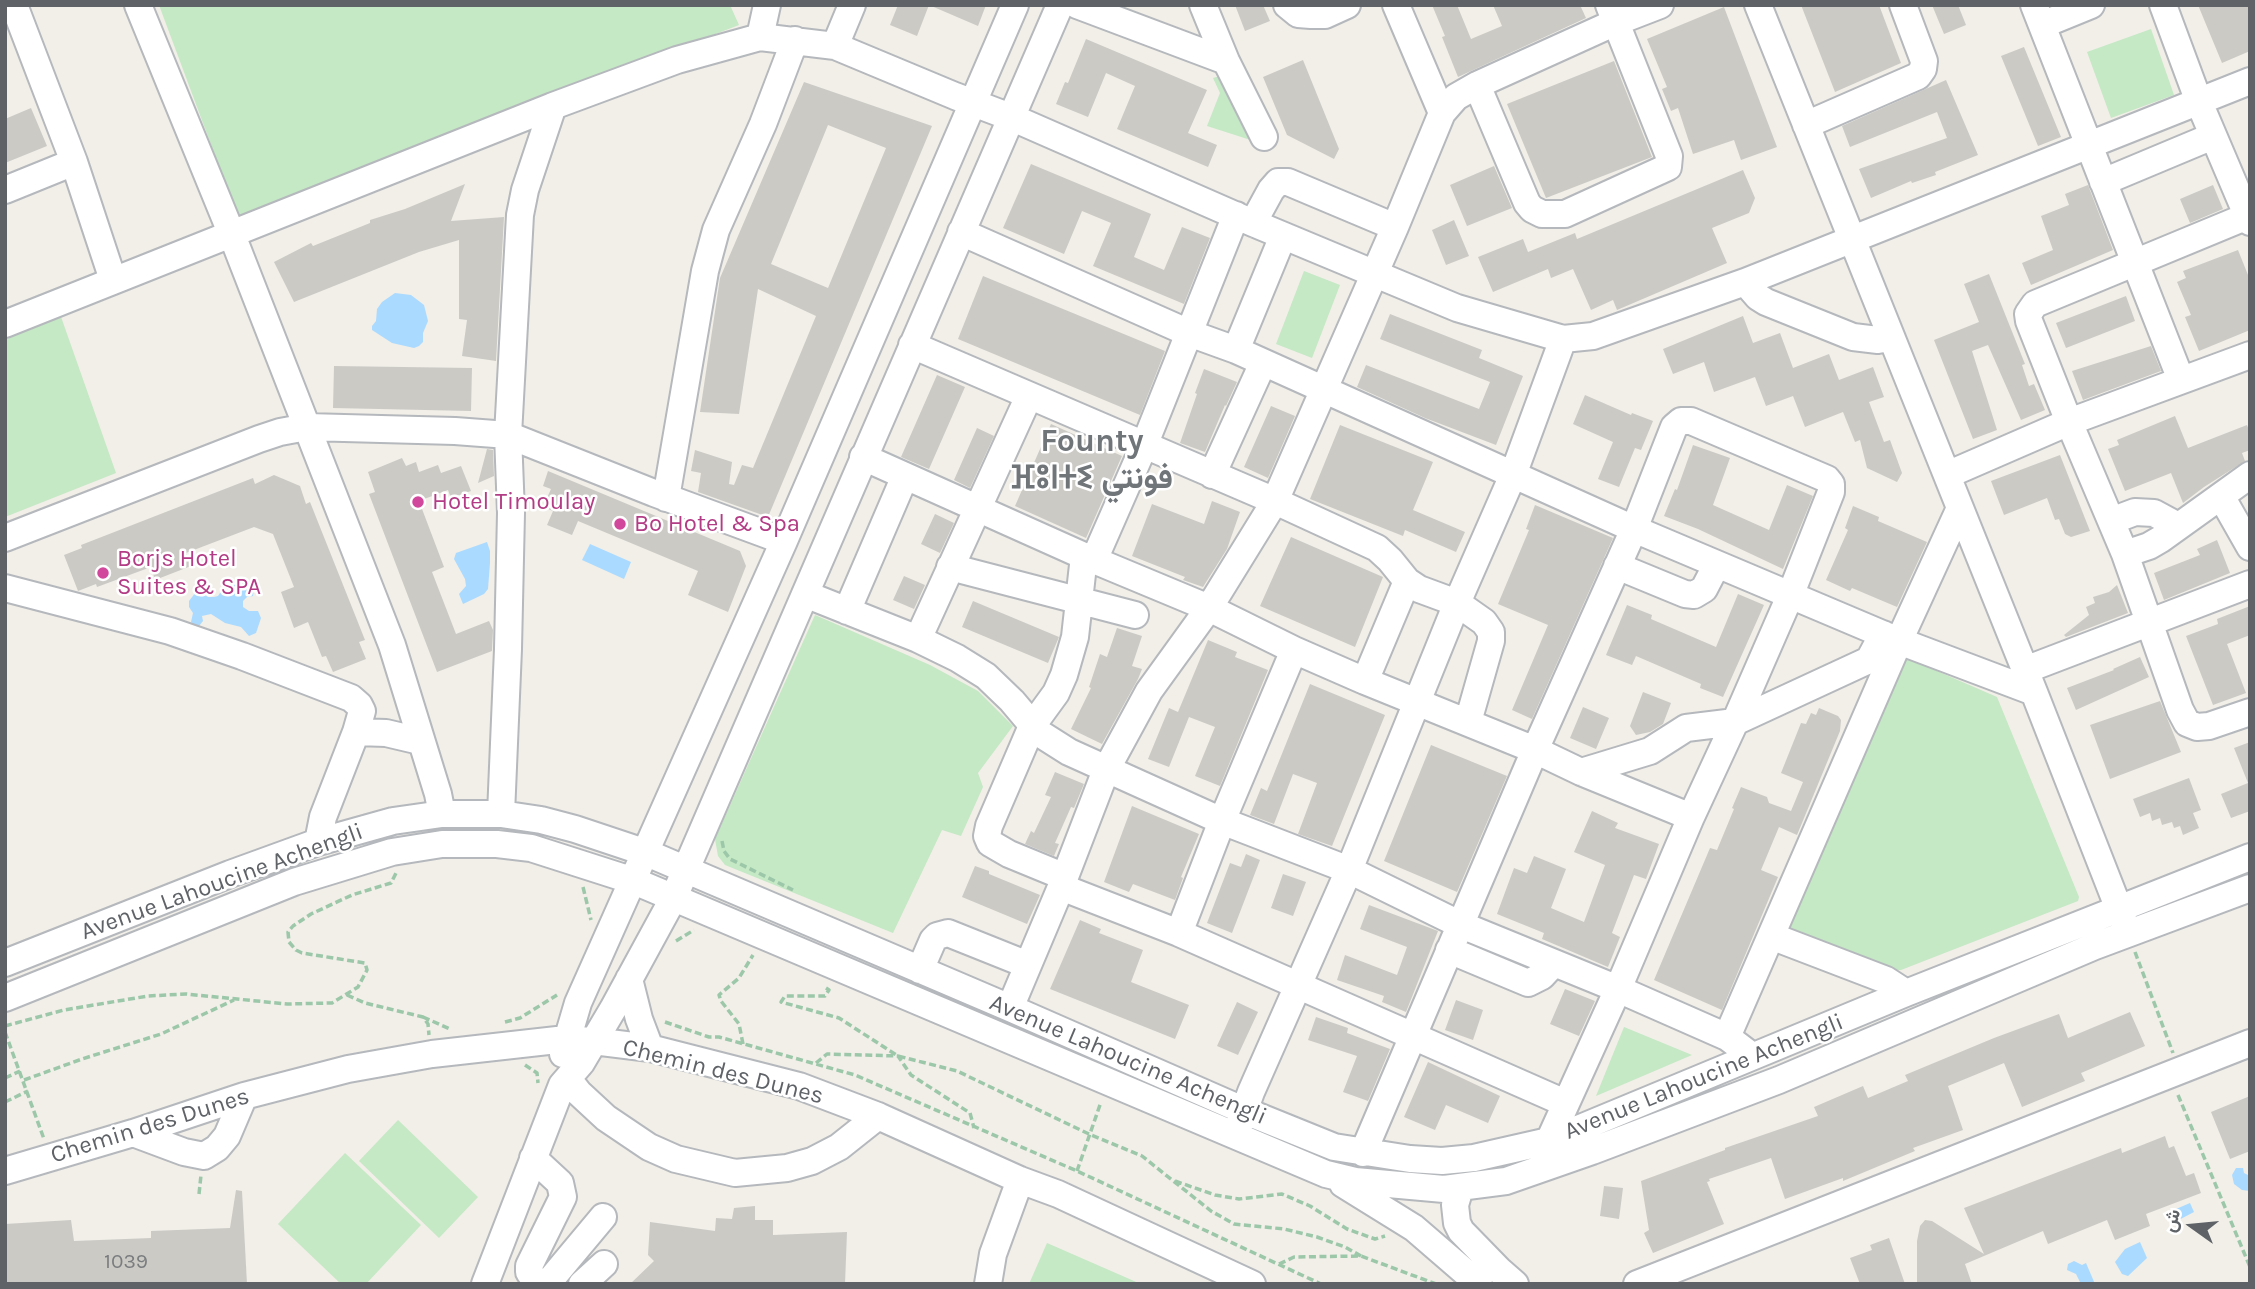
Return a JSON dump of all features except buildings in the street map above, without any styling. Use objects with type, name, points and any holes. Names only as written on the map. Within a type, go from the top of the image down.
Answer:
[{"type":"street","points":[[14,5],[74,162],[113,280]]},
{"type":"street","points":[[138,5],[232,235],[392,645],[442,814]]},
{"type":"street","points":[[760,37],[767,5]]},
{"type":"street","points":[[835,46],[852,5]]},
{"type":"street","points":[[566,1039],[578,1003],[784,541],[1015,5]]},
{"type":"street","points":[[485,1284],[533,1158],[573,1067],[629,979],[674,897],[1060,5]]},
{"type":"street","points":[[1077,5],[1226,61]]},
{"type":"street","points":[[1203,5],[1226,61],[1264,137]]},
{"type":"street","points":[[1287,5],[1298,14],[1311,15],[1325,15],[1347,5]]},
{"type":"street","points":[[1396,5],[1442,113]]},
{"type":"street","points":[[1010,1008],[1106,770],[1150,691],[1209,608],[1275,501],[1442,113],[1456,97],[1612,14],[1660,5]]},
{"type":"street","points":[[1758,5],[2129,934]]},
{"type":"street","points":[[1806,125],[1918,76],[1924,61],[1903,5]]},
{"type":"street","points":[[2091,5],[2038,15],[2181,380]]},
{"type":"street","points":[[2163,5],[2199,102],[2249,218],[2035,304],[2030,309],[2029,321],[2125,554],[2187,723],[2197,727],[2209,726],[2250,712]]},
{"type":"street","points":[[1478,85],[1527,203],[1542,215],[1565,214],[1664,170],[1668,167],[1669,156],[1612,14]]},
{"type":"street","points":[[5,324],[553,106],[677,60],[760,37],[835,46],[1013,118],[1283,236],[1457,308],[1563,340],[1592,336],[1745,282],[2250,81]]},
{"type":"street","points":[[666,498],[705,271],[716,230],[763,124],[795,40]]},
{"type":"street","points":[[502,814],[511,513],[508,435],[520,215],[525,190],[553,106]]},
{"type":"street","points":[[2103,182],[2213,136]]},
{"type":"street","points":[[5,190],[74,162]]},
{"type":"street","points":[[1395,227],[1288,182],[1278,182],[1245,219],[1189,333],[1144,446],[1089,558],[1075,637],[1064,675],[1056,693],[1032,726],[987,836],[990,843],[1063,882],[1564,1103]]},
{"type":"street","points":[[961,232],[1189,333],[1236,350],[1322,391],[1790,596],[1891,637],[2030,681],[2149,623],[2250,584]]},
{"type":"street","points":[[1236,350],[1283,236]]},
{"type":"street","points":[[1745,282],[1766,302],[1853,337],[1878,340],[1890,338]]},
{"type":"street","points":[[1235,1136],[1251,1092],[1349,870],[1457,603],[1513,475],[1563,340]]},
{"type":"street","points":[[912,345],[1275,501],[1377,548],[1407,581],[1419,589],[1457,603],[1484,622],[1491,632],[1491,641],[1468,722]]},
{"type":"street","points":[[1947,475],[2069,422],[2250,355]]},
{"type":"street","points":[[1212,475],[1263,363]]},
{"type":"street","points":[[918,639],[1029,396]]},
{"type":"street","points":[[1363,1153],[1459,924],[1634,529],[1674,427],[1681,421],[1691,421],[1827,479],[1831,484],[1831,492],[1790,596],[1549,1141]]},
{"type":"street","points":[[5,538],[259,439],[307,427],[508,435],[666,498],[784,541]]},
{"type":"street","points":[[863,457],[1089,558],[1209,608],[1294,650],[1417,704],[1468,722],[1691,817]]},
{"type":"street","points":[[2125,554],[2149,546],[2250,475]]},
{"type":"street","points":[[847,611],[905,476]]},
{"type":"street","points":[[2221,496],[2250,547]]},
{"type":"street","points":[[1727,1037],[1771,936],[1891,637],[1960,508]]},
{"type":"street","points":[[2111,521],[2135,512],[2154,513],[2178,526]]},
{"type":"street","points":[[1617,566],[1685,594],[1694,595],[1704,589],[1717,564]]},
{"type":"street","points":[[950,567],[1135,615]]},
{"type":"street","points":[[1365,681],[1407,581]]},
{"type":"street","points":[[5,588],[170,631],[351,698],[362,711],[323,817],[318,842]]},
{"type":"street","points":[[805,594],[918,639],[957,658],[986,676],[1039,733],[1069,752],[1222,821],[1349,870],[1459,924],[1727,1037],[1752,1056]]},
{"type":"street","points":[[1581,772],[1650,751],[1686,728],[1735,722],[1869,660],[1891,637]]},
{"type":"street","points":[[1179,933],[1222,821],[1294,650]]},
{"type":"street","points":[[356,732],[386,733],[421,741]]},
{"type":"street","name":"Avenue Lahoucine Achengli","points":[[5,964],[230,874],[318,842],[393,821],[442,814],[502,814],[552,823],[646,853],[1334,1147],[1363,1153],[1442,1161],[1493,1154],[1549,1141],[1906,993],[2250,857]]},
{"type":"street","name":"Avenue Lahoucine Achengli","points":[[5,998],[294,883],[392,852],[442,844],[497,844],[531,848],[634,881],[674,897],[1326,1174],[1355,1181],[1444,1189],[1506,1181],[1592,1151],[1779,1080],[2129,934],[2250,888]]},
{"type":"street","points":[[920,970],[933,940],[948,933],[1028,964]]},
{"type":"street","points":[[1771,936],[1886,980],[1906,993]]},
{"type":"street","points":[[1449,950],[1528,983],[1542,976],[1554,963]]},
{"type":"street","points":[[629,979],[645,1047]]},
{"type":"street","name":"Chemin des Dunes","points":[[5,1171],[244,1097],[348,1069],[432,1054],[566,1039],[573,1067],[645,1047],[799,1086],[877,1116],[1058,1195],[1251,1284]]},
{"type":"street","points":[[530,1043],[573,1067]]},
{"type":"street","points":[[1637,1284],[2250,1043]]},
{"type":"street","points":[[573,1067],[579,1093],[606,1118],[649,1147],[676,1159],[734,1172],[788,1168],[811,1161],[839,1147],[877,1116]]},
{"type":"street","points":[[133,1133],[184,1152],[204,1156],[217,1148],[227,1136],[244,1097]]},
{"type":"street","points":[[533,1158],[563,1189],[563,1197],[529,1266],[529,1272],[538,1284]]},
{"type":"street","points":[[1326,1174],[1414,1228],[1479,1284]]},
{"type":"street","points":[[988,1284],[993,1254],[1020,1180]]},
{"type":"street","points":[[1460,1188],[1455,1205],[1461,1231],[1515,1284]]},
{"type":"street","points":[[547,1284],[603,1217]]},
{"type":"street","points":[[582,1284],[604,1264]]},
{"type":"path","points":[[699,836],[722,841],[724,851],[730,859],[793,890]]},
{"type":"path","points":[[5,1026],[64,1010],[148,996],[186,994],[287,1004],[332,1003],[358,987],[367,970],[365,963],[302,953],[289,942],[288,932],[312,914],[352,895],[391,883],[396,874],[392,852]]},
{"type":"path","points":[[566,858],[576,869],[587,895],[591,917],[589,928]]},
{"type":"path","points":[[2129,934],[2174,1073],[2250,1267]]},
{"type":"path","points":[[743,1044],[739,1024],[719,995],[746,970],[757,947]]},
{"type":"path","points":[[820,985],[828,989],[825,996],[785,996],[781,1002],[839,1018],[898,1056],[911,1075],[970,1113],[974,1128]]},
{"type":"path","points":[[499,1024],[520,1018],[555,996],[565,986]]},
{"type":"path","points":[[347,995],[365,1003],[423,1017],[447,1029],[457,1030]]},
{"type":"path","points":[[24,1080],[161,1034],[235,999]]},
{"type":"path","points":[[423,1017],[428,1024],[432,1054]]},
{"type":"path","points":[[661,1018],[667,1024],[855,1075],[1077,1171],[1321,1284]]},
{"type":"path","points":[[5,1032],[50,1158]]},
{"type":"path","points":[[816,1063],[827,1054],[898,1056],[957,1071],[1091,1135],[1142,1156],[1211,1211],[1234,1224],[1306,1234],[1436,1284]]},
{"type":"path","points":[[5,1078],[20,1071]]},
{"type":"path","points":[[5,1102],[28,1091]]},
{"type":"path","points":[[1077,1171],[1102,1097]]},
{"type":"path","points":[[1172,1180],[1215,1195],[1239,1199],[1282,1194],[1310,1206],[1347,1229],[1375,1239],[1386,1236]]},
{"type":"path","points":[[1279,1264],[1294,1257],[1361,1256]]},
{"type":"green space","points":[[159,5],[730,5],[739,25],[238,217]]},
{"type":"green space","points":[[2151,29],[2174,95],[2111,118],[2087,52]]},
{"type":"green space","points":[[1227,74],[1263,144],[1207,126],[1220,93],[1213,78]]},
{"type":"green space","points":[[1304,271],[1340,285],[1312,358],[1276,344]]},
{"type":"green space","points":[[60,314],[116,473],[5,517],[5,340]]},
{"type":"green space","points":[[815,615],[930,665],[978,691],[1013,726],[978,773],[983,787],[961,836],[942,830],[893,933],[725,865],[718,856],[715,839]]},
{"type":"green space","points":[[1900,655],[1997,697],[2079,897],[2078,901],[1901,970],[1887,971],[1784,928]]},
{"type":"green space","points":[[1624,1027],[1692,1055],[1596,1096]]},
{"type":"green space","points":[[398,1120],[478,1197],[439,1238],[359,1161]]},
{"type":"green space","points":[[345,1153],[421,1225],[366,1284],[341,1284],[278,1224]]},
{"type":"green space","points":[[1047,1243],[1134,1281],[1140,1284],[1029,1284]]},
{"type":"water","points":[[395,293],[411,295],[424,305],[428,321],[423,342],[414,348],[392,343],[372,330],[377,309]]},
{"type":"water","points":[[487,542],[490,551],[488,589],[484,594],[463,604],[459,594],[466,586],[454,559],[456,553]]},
{"type":"water","points":[[590,544],[631,562],[624,579],[582,560]]},
{"type":"water","points":[[250,581],[254,589],[253,596],[243,601],[243,607],[249,611],[258,611],[261,618],[256,633],[249,636],[241,627],[225,623],[211,614],[202,616],[203,621],[199,626],[194,626],[191,622],[193,613],[189,601],[196,592],[214,597],[218,596],[226,584]]},
{"type":"water","points":[[2236,1168],[2243,1168],[2244,1173],[2250,1176],[2250,1191],[2242,1190],[2234,1184],[2232,1175]]},
{"type":"water","points":[[2190,1203],[2194,1212],[2173,1223],[2169,1212]]},
{"type":"water","points":[[2140,1242],[2147,1258],[2128,1276],[2122,1274],[2115,1262],[2125,1249]]},
{"type":"water","points":[[2074,1261],[2082,1265],[2086,1263],[2095,1284],[2081,1284],[2076,1274],[2067,1270],[2068,1264]]},
{"type":"place","name":"Hotel Timoulay","points":[[418,502]]},
{"type":"place","name":"Bo Hotel & Spa","points":[[620,524]]},
{"type":"place","name":"Borjs Hotel Suites & SPA","points":[[103,573]]},
{"type":"district","name":"Founty ⴼⵓⵏⵜⵉ فونتي","points":[[1092,460]]}]
